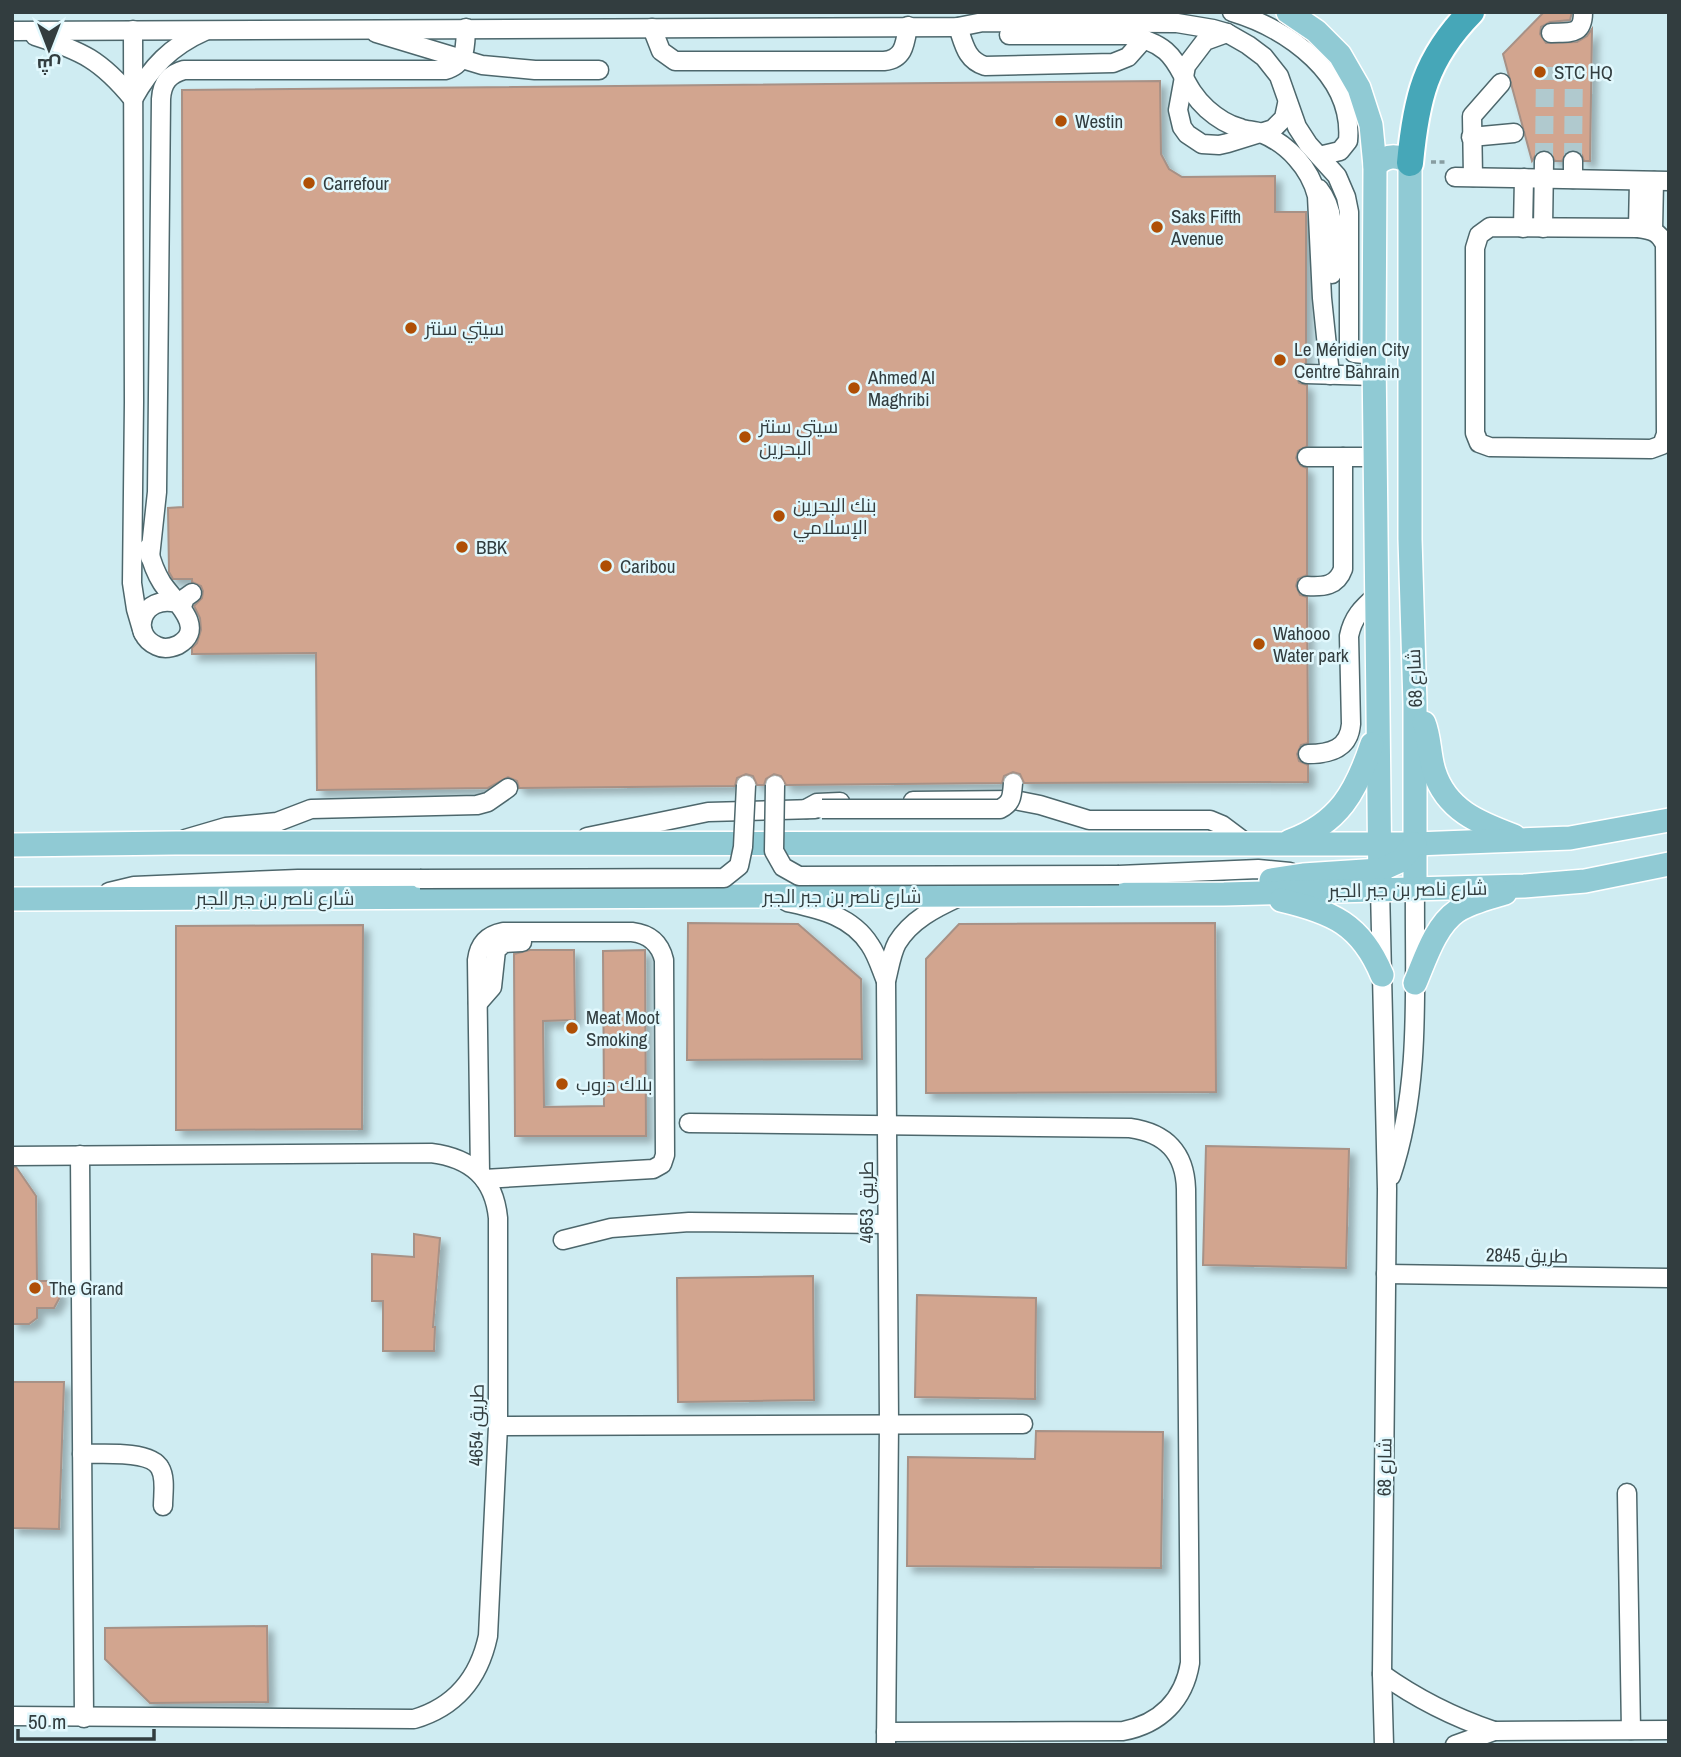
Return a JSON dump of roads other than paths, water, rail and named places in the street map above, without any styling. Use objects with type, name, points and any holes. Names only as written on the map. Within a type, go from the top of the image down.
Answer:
[{"type":"highway","points":[[1410,163],[1419,98],[1434,57],[1471,12]]},
{"type":"main road","name":"شارع 68","points":[[1288,12],[1316,31],[1340,55],[1359,88],[1371,125],[1375,166],[1374,365],[1380,879]]},
{"type":"main road","points":[[1375,166],[1382,159],[1392,156],[1410,163]]},
{"type":"main road","name":"شارع 68","points":[[1410,163],[1410,538],[1415,704],[1415,889]]},
{"type":"main road","points":[[1415,704],[1427,730],[1433,768],[1445,794],[1459,810],[1477,822],[1527,840]]},
{"type":"main road","points":[[1284,843],[1324,824],[1340,810],[1363,772],[1378,724]]},
{"type":"main road","points":[[12,845],[1415,844],[1570,838],[1669,820]]},
{"type":"main road","points":[[1224,894],[1263,882],[1303,875],[1380,879],[1415,844]]},
{"type":"main road","name":"شارع ناصر بن جبر الجبر","points":[[12,899],[1224,894],[1380,879],[1415,889],[1524,886],[1585,881],[1669,864]]},
{"type":"main road","points":[[1415,983],[1437,936],[1452,915],[1467,906],[1524,886]]},
{"type":"main road","points":[[1251,893],[1311,907],[1346,924],[1362,938],[1374,955],[1382,975]]},
{"type":"street","points":[[360,28],[372,12]]},
{"type":"street","points":[[1232,12],[1260,21],[1291,41],[1316,60],[1332,81],[1349,117],[1348,141],[1340,151],[1319,156]]},
{"type":"street","points":[[1551,33],[1577,31],[1581,28],[1583,12]]},
{"type":"street","points":[[15,31],[958,27],[983,23],[1156,23],[1194,25],[1227,33],[1264,57],[1279,76],[1297,127],[1337,176],[1349,212],[1350,349],[1374,365]]},
{"type":"street","points":[[652,28],[661,51],[674,61],[889,61],[899,55],[905,46],[908,26]]},
{"type":"street","points":[[958,27],[985,35],[1126,35],[1144,39],[1177,61],[1206,109],[1240,129],[1260,132],[1302,163],[1314,184],[1317,196],[1322,298],[1330,375]]},
{"type":"street","points":[[958,27],[968,56],[985,66],[1113,64],[1128,57],[1144,39]]},
{"type":"street","points":[[360,28],[463,56],[482,65],[535,70],[599,70]]},
{"type":"street","points":[[133,30],[132,323],[145,403],[156,514],[150,557],[155,571],[184,601],[190,626],[187,636],[180,644],[169,648],[149,642],[143,633],[132,583],[145,403],[161,93],[170,76],[184,70],[454,68],[463,56],[466,28]]},
{"type":"street","points":[[133,99],[157,62],[190,37],[209,29]]},
{"type":"street","points":[[15,31],[65,46],[92,59],[116,78],[133,99]]},
{"type":"street","points":[[1227,33],[1205,41],[1186,66],[1178,110],[1182,127],[1194,140],[1202,144],[1220,145],[1273,129],[1283,118],[1287,104]]},
{"type":"street","points":[[1501,83],[1474,111],[1470,121],[1471,136],[1464,177],[1524,178],[1544,169],[1573,170],[1654,181],[1646,229]]},
{"type":"street","points":[[1471,136],[1514,133]]},
{"type":"street","points":[[1543,228],[1544,169]]},
{"type":"street","points":[[1523,228],[1524,178]]},
{"type":"street","points":[[1490,227],[1543,228],[1646,229],[1662,238],[1665,244],[1666,434],[1662,445],[1651,449],[1484,446],[1479,443],[1475,433],[1476,241],[1484,230],[1490,227]]},
{"type":"street","points":[[1307,374],[1330,375],[1374,365]]},
{"type":"street","points":[[1307,457],[1375,457]]},
{"type":"street","points":[[1307,586],[1330,585],[1341,576],[1344,562],[1343,457]]},
{"type":"street","points":[[1344,510],[1376,512]]},
{"type":"street","points":[[1308,754],[1332,752],[1348,737],[1351,724],[1351,624],[1357,613],[1376,596]]},
{"type":"street","points":[[143,633],[142,621],[146,611],[154,603],[165,600],[184,601]]},
{"type":"street","points":[[565,843],[708,811],[1000,809],[1009,805],[1013,783]]},
{"type":"street","points":[[81,898],[134,887],[298,879],[724,878],[738,866],[743,847],[746,785]]},
{"type":"street","points":[[775,785],[774,851],[783,867],[799,876],[1119,875],[1258,869],[1303,875]]},
{"type":"street","points":[[175,843],[214,829],[277,822],[300,812],[322,808],[465,807],[488,802],[508,788]]},
{"type":"street","points":[[814,809],[822,802],[1006,799],[1040,805],[1089,820],[1210,820],[1222,825],[1246,843]]},
{"type":"street","name":"شارع 68","points":[[1380,879],[1387,1189],[1382,1674],[1384,1745]]},
{"type":"street","name":"شارع 68","points":[[1387,1189],[1405,1129],[1415,983],[1415,889]]},
{"type":"street","name":"طريق 4653","points":[[759,896],[834,913],[870,944],[886,981]]},
{"type":"street","name":"طريق 4653","points":[[886,1738],[889,1423],[886,981],[896,944],[916,921],[933,908],[962,896]]},
{"type":"street","points":[[12,1156],[431,1153],[449,1155],[466,1162],[482,1176],[653,1169],[662,1164],[665,1155],[662,952],[653,940],[639,933],[503,932],[484,941],[478,953],[482,1176]]},
{"type":"street","points":[[689,1123],[1130,1128],[1153,1133],[1163,1139],[1183,1166],[1186,1189],[1190,1663],[1188,1675],[1177,1699],[1159,1717],[1136,1728],[886,1738]]},
{"type":"street","points":[[80,1155],[84,1718]]},
{"type":"street","name":"طريق 4654","points":[[12,1716],[414,1719],[452,1701],[467,1686],[480,1666],[488,1636],[498,1426],[498,1218],[493,1194],[482,1176]]},
{"type":"street","points":[[563,1240],[611,1228],[689,1222],[887,1224]]},
{"type":"street","name":"طريق 2845","points":[[1385,1275],[1669,1278]]},
{"type":"street","points":[[498,1426],[1023,1424]]},
{"type":"street","points":[[82,1454],[141,1456],[153,1459],[160,1466],[163,1476],[163,1506]]},
{"type":"street","points":[[1627,1493],[1631,1730]]},
{"type":"street","points":[[1382,1674],[1402,1689],[1447,1713],[1494,1731]]},
{"type":"street","points":[[1455,1745],[1494,1731],[1669,1730]]},
{"type":"tunnel","points":[[1573,161],[1574,65]]},
{"type":"tunnel","points":[[1544,161],[1545,67]]},
{"type":"place","name":"STC HQ","points":[[1540,72]]},
{"type":"place","name":"Westin","points":[[1061,121]]},
{"type":"place","name":"Carrefour","points":[[309,183]]},
{"type":"place","name":"Saks Fifth Avenue","points":[[1157,227]]},
{"type":"place","name":"سيتي سنتر","points":[[411,328]]},
{"type":"place","name":"Le Méridien City Centre Bahrain","points":[[1280,360]]},
{"type":"place","name":"Ahmed Al Maghribi","points":[[854,388]]},
{"type":"place","name":"سيتي سنتر البحرين","points":[[745,437]]},
{"type":"place","name":"بنك البحرين الإسلامي","points":[[779,516]]},
{"type":"place","name":"BBK","points":[[462,547]]},
{"type":"place","name":"Caribou","points":[[606,566]]},
{"type":"place","name":"Wahooo Water park","points":[[1259,644]]},
{"type":"place","name":"Meat Moot Smoking","points":[[572,1028]]},
{"type":"place","name":"بلاك دروب","points":[[562,1084]]},
{"type":"place","name":"The Grand","points":[[35,1288]]}]
